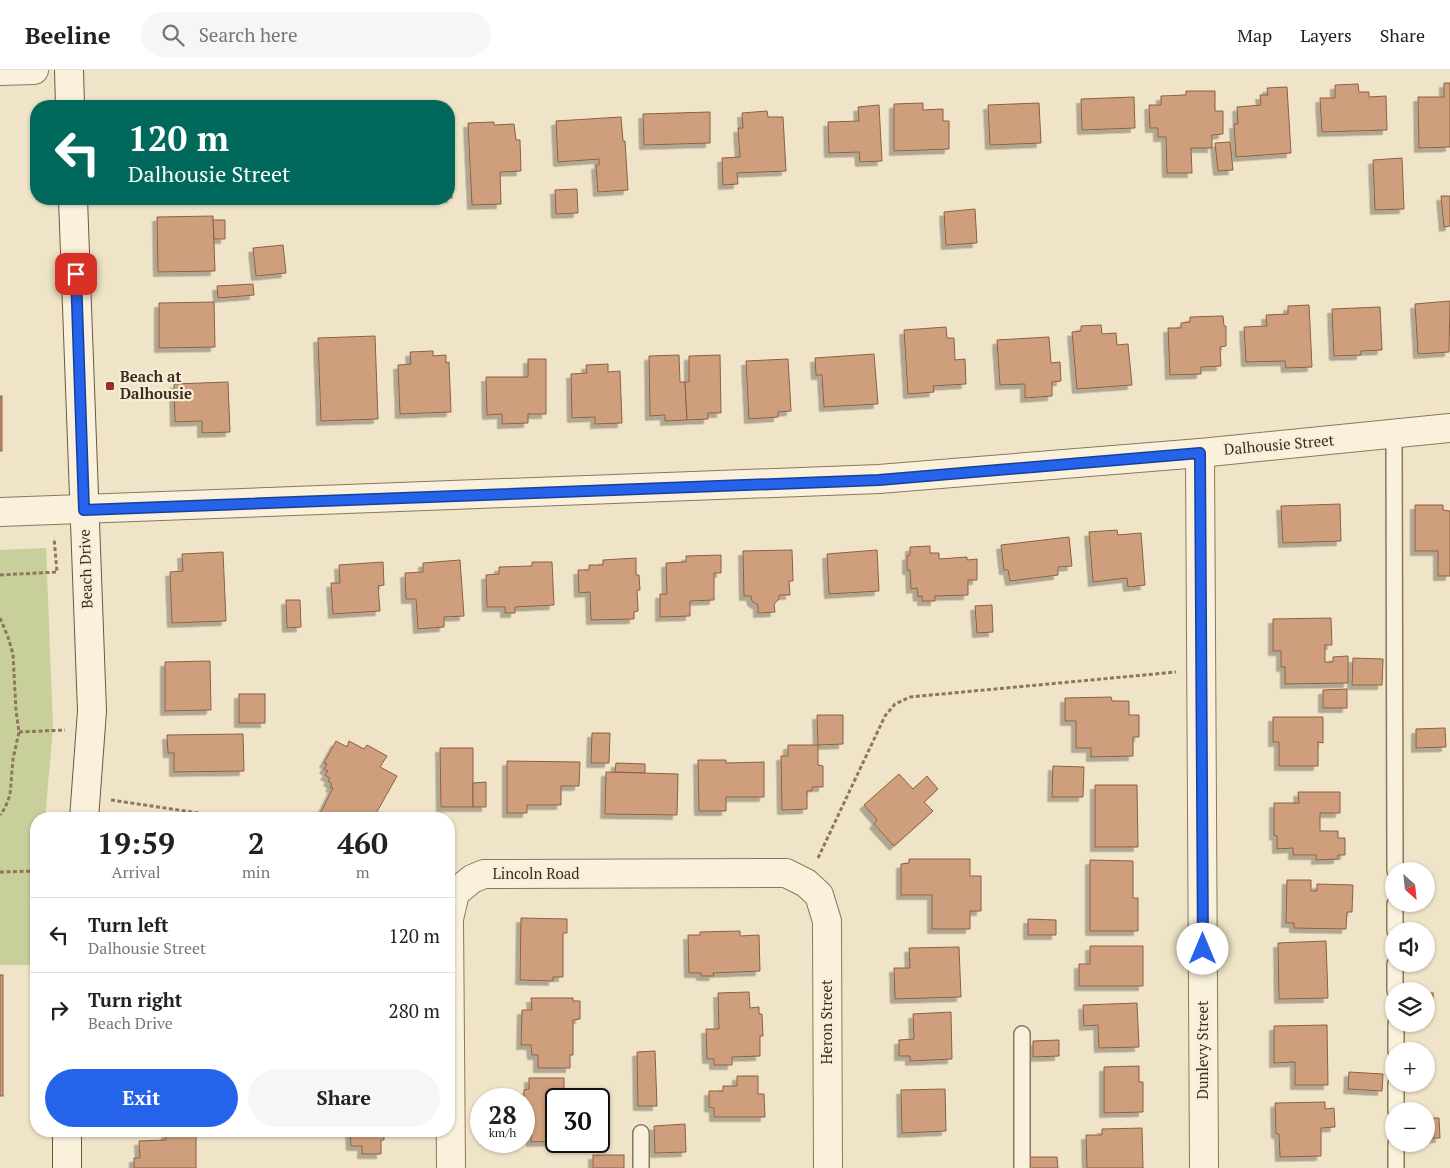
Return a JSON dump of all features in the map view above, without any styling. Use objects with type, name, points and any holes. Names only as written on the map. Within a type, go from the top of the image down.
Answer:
[{"type":"street","points":[[0,71],[34,70]]},
{"type":"street","points":[[69,70],[70,100]]},
{"type":"street","name":"Beach Drive","points":[[73,205],[92,711],[85,808]]},
{"type":"street","name":"Dalhousie Street","points":[[0,512],[879,480],[1200,453],[1450,428]]},
{"type":"street","name":"Dunlevy Street","points":[[1200,453],[1204,1168]]},
{"type":"street","name":"Lincoln Road","points":[[455,894],[472,880],[484,874],[786,872],[806,883]]},
{"type":"street","name":"Heron Street","points":[[806,883],[819,895],[827,921],[828,1168]]},
{"type":"street","points":[[67,1137],[67,1168]]},
{"type":"street","name":"Lincoln Road","points":[[451,1137],[451,1168]]},
{"type":"lane","points":[[1394,434],[1395,862]]},
{"type":"lane","points":[[1022,1034],[1022,1168]]},
{"type":"lane","points":[[641,1134],[641,1168]]},
{"type":"lane","points":[[1396,1152],[1396,1168]]},
{"type":"path","points":[[0,575],[58,572],[54,534]]},
{"type":"path","points":[[0,618],[13,654],[19,732],[13,759],[10,795],[0,815]]},
{"type":"path","points":[[806,883],[885,716],[895,704],[910,697],[1201,670]]},
{"type":"path","points":[[19,732],[90,728]]},
{"type":"path","points":[[85,808],[141,812]]},
{"type":"path","points":[[0,872],[30,871]]},
{"type":"green space","points":[[46,548],[53,728],[46,812],[30,812],[30,965],[0,965],[0,550]]},
{"type":"building","points":[[1444,83],[1450,83],[1450,147],[1419,148],[1418,97],[1444,97]]},
{"type":"building","points":[[1358,84],[1359,92],[1369,92],[1369,97],[1386,96],[1387,130],[1322,132],[1320,98],[1335,98],[1335,85]]},
{"type":"building","points":[[1287,87],[1291,153],[1236,157],[1234,124],[1238,124],[1237,107],[1261,105],[1260,95],[1268,95],[1267,88]]},
{"type":"building","points":[[1186,91],[1215,91],[1215,111],[1223,111],[1223,134],[1212,135],[1212,148],[1191,148],[1192,173],[1167,173],[1166,137],[1158,137],[1158,128],[1150,128],[1149,105],[1161,105],[1161,96],[1186,95]]},
{"type":"building","points":[[1134,97],[1135,128],[1082,130],[1081,99]]},
{"type":"building","points":[[923,103],[923,110],[943,109],[943,121],[949,121],[949,149],[894,151],[894,104]]},
{"type":"building","points":[[1039,103],[1041,143],[990,145],[988,105]]},
{"type":"building","points":[[879,105],[882,161],[860,162],[859,152],[829,153],[828,122],[859,121],[858,107]]},
{"type":"building","points":[[767,111],[768,117],[783,117],[786,171],[737,173],[738,184],[723,185],[722,158],[740,157],[738,128],[743,128],[742,113]]},
{"type":"building","points":[[710,112],[710,143],[644,145],[643,114]]},
{"type":"building","points":[[621,117],[623,141],[625,141],[628,190],[598,192],[596,165],[599,165],[599,159],[558,162],[556,121]]},
{"type":"building","points":[[494,122],[494,125],[514,124],[516,140],[520,140],[521,171],[500,172],[501,204],[472,205],[468,123]]},
{"type":"building","points":[[1230,142],[1233,170],[1218,171],[1215,143]]},
{"type":"building","points":[[1402,158],[1404,209],[1375,210],[1373,160]]},
{"type":"building","points":[[577,189],[578,213],[556,214],[555,190]]},
{"type":"building","points":[[1441,196],[1450,196],[1450,226],[1444,227]]},
{"type":"building","points":[[975,209],[977,243],[946,245],[944,212]]},
{"type":"building","points":[[213,216],[215,271],[158,272],[157,217]]},
{"type":"building","points":[[213,220],[225,220],[225,239],[214,239]]},
{"type":"building","points":[[283,245],[286,273],[256,276],[253,248]]},
{"type":"building","points":[[253,284],[254,295],[218,298],[217,286]]},
{"type":"building","points":[[1450,301],[1449,352],[1418,354],[1415,304]]},
{"type":"building","points":[[214,302],[215,347],[159,348],[159,303]]},
{"type":"building","points":[[1309,305],[1312,367],[1286,368],[1285,361],[1246,362],[1244,327],[1267,326],[1266,315],[1288,314],[1288,306]]},
{"type":"building","points":[[1380,307],[1382,350],[1361,351],[1361,355],[1334,356],[1332,309]]},
{"type":"building","points":[[1223,316],[1224,326],[1226,326],[1226,346],[1220,347],[1221,366],[1201,367],[1201,374],[1170,375],[1168,328],[1181,328],[1181,323],[1190,322],[1190,317]]},
{"type":"building","points":[[1101,325],[1102,334],[1116,333],[1117,345],[1128,344],[1132,385],[1077,389],[1072,332],[1081,331],[1081,326]]},
{"type":"building","points":[[946,327],[947,338],[954,338],[955,360],[965,359],[966,384],[933,386],[934,392],[908,394],[904,330]]},
{"type":"building","points":[[375,336],[378,419],[321,421],[318,338]]},
{"type":"building","points":[[1049,337],[1051,363],[1060,362],[1061,381],[1052,382],[1052,396],[1025,398],[1025,384],[1000,385],[997,340]]},
{"type":"building","points":[[433,351],[433,356],[446,355],[446,363],[449,362],[451,412],[400,414],[398,365],[411,364],[410,352]]},
{"type":"building","points":[[874,354],[878,404],[824,407],[822,375],[816,375],[815,358]]},
{"type":"building","points":[[679,355],[680,382],[685,382],[687,420],[665,421],[665,415],[650,416],[649,356]]},
{"type":"building","points":[[720,355],[721,413],[708,413],[708,419],[687,420],[685,382],[689,382],[689,356]]},
{"type":"building","points":[[528,359],[546,359],[546,414],[528,414],[528,423],[502,424],[502,414],[487,415],[486,377],[528,377]]},
{"type":"building","points":[[788,359],[791,411],[778,412],[778,417],[749,419],[746,361]]},
{"type":"building","points":[[608,364],[608,372],[620,371],[622,423],[595,424],[595,417],[572,418],[571,374],[587,373],[586,365]]},
{"type":"building","points":[[228,382],[230,432],[202,433],[202,421],[175,422],[174,384]]},
{"type":"building","points":[[0,396],[2,396],[2,451],[0,451]]},
{"type":"building","points":[[1340,504],[1341,541],[1283,543],[1281,506]]},
{"type":"building","points":[[1415,505],[1443,505],[1443,510],[1450,511],[1450,576],[1438,576],[1438,551],[1415,551]]},
{"type":"building","points":[[1117,530],[1118,535],[1141,533],[1145,585],[1128,587],[1127,578],[1093,582],[1089,532]]},
{"type":"building","points":[[1069,537],[1072,566],[1058,567],[1058,575],[1010,581],[1008,570],[1004,570],[1001,545]]},
{"type":"building","points":[[930,546],[930,553],[939,553],[939,559],[967,557],[967,560],[977,559],[977,580],[968,580],[968,595],[935,596],[935,601],[922,601],[922,596],[918,597],[917,588],[911,589],[910,570],[907,570],[907,556],[910,555],[910,547]]},
{"type":"building","points":[[792,550],[793,581],[789,581],[790,595],[779,595],[779,599],[774,604],[775,612],[758,613],[758,605],[752,601],[751,596],[744,596],[743,551]]},
{"type":"building","points":[[877,550],[879,591],[829,594],[827,554]]},
{"type":"building","points":[[223,552],[226,621],[172,623],[170,572],[183,571],[182,554]]},
{"type":"building","points":[[721,555],[721,573],[714,573],[714,600],[690,601],[690,616],[660,617],[660,594],[667,594],[666,563],[686,562],[686,556]]},
{"type":"building","points":[[636,558],[636,575],[639,575],[640,590],[637,590],[638,611],[634,612],[634,619],[591,620],[590,592],[579,593],[578,570],[589,570],[589,565],[603,565],[603,560]]},
{"type":"building","points":[[460,560],[464,616],[444,617],[444,627],[418,629],[416,599],[406,599],[405,573],[423,572],[423,563]]},
{"type":"building","points":[[383,562],[384,585],[378,586],[380,611],[333,614],[331,583],[340,583],[339,565]]},
{"type":"building","points":[[532,562],[552,562],[554,605],[515,607],[515,613],[505,613],[505,607],[487,607],[486,575],[499,574],[499,567],[532,566]]},
{"type":"building","points":[[286,600],[300,600],[301,627],[287,628]]},
{"type":"building","points":[[992,605],[993,632],[977,633],[975,606]]},
{"type":"building","points":[[1331,618],[1332,645],[1325,645],[1325,662],[1333,662],[1333,657],[1348,656],[1348,683],[1285,684],[1285,667],[1281,667],[1281,651],[1273,651],[1273,619]]},
{"type":"building","points":[[1353,658],[1383,659],[1382,685],[1352,685]]},
{"type":"building","points":[[210,661],[211,710],[165,711],[165,662]]},
{"type":"building","points":[[1347,689],[1347,708],[1323,708],[1323,690]]},
{"type":"building","points":[[239,694],[265,694],[265,723],[239,723]]},
{"type":"building","points":[[1111,697],[1112,701],[1129,701],[1129,715],[1139,715],[1139,737],[1133,737],[1133,756],[1091,757],[1091,748],[1076,748],[1076,721],[1065,721],[1065,698]]},
{"type":"building","points":[[817,715],[843,715],[843,744],[818,745]]},
{"type":"building","points":[[1273,717],[1323,717],[1323,743],[1318,742],[1318,766],[1279,766],[1279,742],[1273,742]]},
{"type":"building","points":[[1445,728],[1446,747],[1416,748],[1416,729]]},
{"type":"building","points":[[592,733],[610,733],[609,763],[591,763]]},
{"type":"building","points":[[243,734],[244,771],[174,772],[174,753],[168,753],[167,735]]},
{"type":"building","points":[[336,741],[347,747],[349,741],[364,749],[367,745],[387,756],[380,767],[397,776],[377,812],[321,812],[333,788],[330,787],[332,784],[328,781],[330,778],[325,775],[328,771],[324,769],[327,764],[324,763]]},
{"type":"building","points":[[788,745],[818,745],[818,765],[823,766],[823,787],[812,787],[812,791],[807,791],[807,809],[782,810],[781,756],[788,756]]},
{"type":"building","points":[[440,748],[473,748],[473,807],[441,807]]},
{"type":"building","points":[[698,760],[726,760],[726,763],[764,762],[764,797],[726,797],[726,811],[699,811]]},
{"type":"building","points":[[507,761],[580,762],[579,786],[561,786],[561,805],[527,805],[527,813],[507,813]]},
{"type":"building","points":[[616,763],[645,764],[645,773],[615,772]]},
{"type":"building","points":[[1053,766],[1084,767],[1083,797],[1052,797]]},
{"type":"building","points":[[606,772],[678,774],[677,815],[605,814]]},
{"type":"building","points":[[899,774],[913,789],[927,776],[938,789],[924,802],[933,811],[894,846],[874,824],[877,820],[864,805]]},
{"type":"building","points":[[486,782],[486,807],[473,807],[473,783]]},
{"type":"building","points":[[1095,785],[1137,785],[1138,847],[1095,847]]},
{"type":"building","points":[[1298,792],[1340,792],[1340,813],[1320,813],[1320,831],[1338,831],[1338,838],[1345,838],[1345,855],[1338,855],[1338,859],[1316,860],[1316,855],[1293,855],[1293,848],[1277,849],[1277,836],[1274,835],[1274,803],[1299,803]]},
{"type":"building","points":[[909,859],[970,859],[970,876],[981,876],[981,911],[970,911],[970,929],[932,929],[932,895],[901,895],[901,864],[909,863]]},
{"type":"building","points":[[1090,860],[1133,861],[1133,898],[1138,898],[1138,931],[1090,931]]},
{"type":"building","points":[[1287,880],[1311,880],[1311,891],[1317,891],[1317,884],[1353,885],[1352,912],[1347,912],[1346,929],[1294,928],[1294,923],[1286,923]]},
{"type":"building","points":[[521,918],[567,919],[567,933],[563,933],[563,977],[553,977],[553,981],[520,980]]},
{"type":"building","points":[[1028,919],[1056,920],[1056,935],[1028,935]]},
{"type":"building","points":[[740,931],[740,936],[759,935],[760,971],[713,973],[714,976],[701,976],[701,973],[689,973],[688,935],[700,935],[700,932]]},
{"type":"building","points":[[1326,941],[1328,998],[1279,999],[1278,943]]},
{"type":"building","points":[[1090,946],[1143,946],[1143,986],[1079,986],[1079,964],[1090,964]]},
{"type":"building","points":[[959,947],[961,997],[895,999],[894,968],[910,968],[909,948]]},
{"type":"building","points":[[0,975],[3,975],[3,1096],[0,1096]]},
{"type":"building","points":[[749,992],[750,1008],[759,1007],[759,1014],[762,1014],[763,1036],[760,1036],[760,1056],[732,1057],[732,1065],[714,1065],[714,1059],[707,1059],[706,1029],[719,1029],[718,993]]},
{"type":"building","points":[[531,998],[573,998],[573,1001],[580,1001],[580,1019],[573,1020],[573,1055],[570,1055],[570,1068],[538,1068],[538,1055],[532,1055],[531,1045],[521,1045],[522,1010],[532,1010]]},
{"type":"building","points":[[1137,1003],[1139,1047],[1099,1048],[1098,1025],[1084,1026],[1083,1005]]},
{"type":"building","points":[[951,1012],[952,1059],[910,1061],[910,1056],[899,1056],[899,1040],[914,1039],[913,1014]]},
{"type":"building","points":[[1327,1025],[1328,1085],[1295,1085],[1295,1062],[1274,1063],[1274,1026]]},
{"type":"building","points":[[1059,1040],[1059,1056],[1033,1057],[1033,1041]]},
{"type":"building","points":[[655,1051],[657,1106],[638,1106],[637,1052]]},
{"type":"building","points":[[1139,1066],[1139,1082],[1143,1082],[1143,1112],[1104,1113],[1104,1067]]},
{"type":"building","points":[[1349,1072],[1383,1074],[1382,1091],[1348,1089]]},
{"type":"building","points":[[737,1076],[758,1076],[758,1094],[764,1094],[765,1117],[714,1117],[714,1108],[709,1107],[709,1091],[723,1091],[723,1086],[737,1086]]},
{"type":"building","points":[[529,1078],[564,1078],[564,1088],[545,1088],[545,1142],[535,1142],[535,1088],[529,1088]]},
{"type":"building","points":[[945,1089],[946,1131],[902,1133],[901,1090]]},
{"type":"building","points":[[1325,1102],[1325,1109],[1334,1108],[1335,1127],[1321,1128],[1321,1156],[1280,1157],[1279,1134],[1276,1134],[1275,1103]]},
{"type":"building","points":[[1435,1118],[1439,1118],[1440,1138],[1435,1138]]},
{"type":"building","points":[[685,1124],[686,1152],[655,1153],[654,1126]]},
{"type":"building","points":[[1142,1128],[1143,1168],[1087,1168],[1086,1135],[1102,1135],[1102,1129]]},
{"type":"building","points":[[166,1137],[196,1137],[196,1168],[134,1168],[134,1158],[140,1158],[139,1141],[166,1140]]},
{"type":"building","points":[[350,1137],[384,1137],[384,1140],[381,1140],[381,1154],[362,1154],[362,1146],[351,1146]]},
{"type":"building","points":[[593,1155],[624,1155],[624,1168],[593,1168]]},
{"type":"building","points":[[1029,1157],[1057,1157],[1058,1168],[1029,1168]]},
{"type":"place","name":"Beach at Dalhousie","points":[[110,386]]},
{"type":"route","points":[[76,274],[84,510],[879,480],[1200,453],[1203,949]]}]
